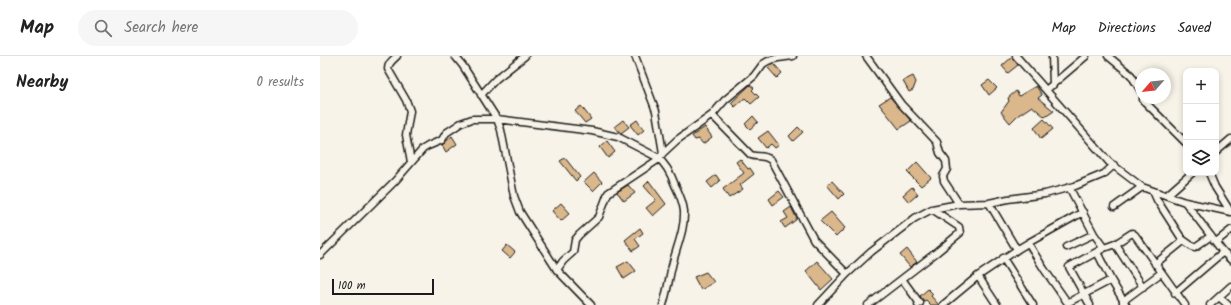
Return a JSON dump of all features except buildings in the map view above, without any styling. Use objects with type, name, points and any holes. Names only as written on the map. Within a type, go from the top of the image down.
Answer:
[{"type":"street","points":[[397,56],[388,65],[388,69],[406,100],[410,111],[406,135],[411,162]]},
{"type":"street","points":[[455,56],[497,119],[501,130],[506,164],[516,205],[557,270],[591,305]]},
{"type":"street","points":[[481,95],[496,79],[525,56]]},
{"type":"street","points":[[635,56],[656,111],[661,156],[674,181],[684,211],[680,241],[672,265],[662,305]]},
{"type":"street","points":[[557,270],[563,261],[573,252],[575,240],[579,235],[599,218],[608,193],[661,156],[677,140],[712,115],[725,100],[754,76],[763,64],[778,58],[793,56]]},
{"type":"street","points":[[866,56],[901,104],[937,142],[940,153],[946,161],[947,169],[943,176],[944,181],[959,204]]},
{"type":"street","points":[[1016,56],[1109,162],[1142,187],[1185,202],[1230,212]]},
{"type":"street","points":[[1052,56],[1053,85]]},
{"type":"street","points":[[1046,90],[1086,56]]},
{"type":"street","points":[[1108,56],[1131,75],[1135,81]]},
{"type":"street","points":[[1147,104],[1183,140]]},
{"type":"street","points":[[712,115],[751,155],[762,155],[771,160],[814,240],[847,274]]},
{"type":"street","points":[[320,255],[428,146],[442,140],[446,133],[461,123],[472,119],[497,119],[592,131],[618,137],[661,156]]},
{"type":"street","points":[[1219,149],[1231,139]]},
{"type":"street","points":[[821,304],[847,274],[871,252],[914,218],[932,209],[959,204],[989,203],[1044,194],[1069,187],[1104,174],[1114,165]]},
{"type":"street","points":[[1167,195],[1189,176]]},
{"type":"street","points":[[1210,176],[1230,212]]},
{"type":"street","points":[[1069,187],[1094,234],[1104,248]]},
{"type":"street","points":[[1114,207],[1142,187]]},
{"type":"street","points":[[1153,191],[1156,200],[1182,239],[1192,246],[1195,246],[1211,236]]},
{"type":"street","points":[[1185,202],[1223,252],[1231,260]]},
{"type":"street","points":[[989,203],[1018,249]]},
{"type":"street","points":[[868,305],[960,233],[959,227],[932,209]]},
{"type":"street","points":[[943,305],[978,276],[1003,258],[1083,212]]},
{"type":"street","points":[[1216,242],[1231,230]]},
{"type":"street","points":[[1090,305],[1068,268],[1104,248],[1115,244],[1132,233],[1185,305]]},
{"type":"street","points":[[1066,247],[1094,234]]},
{"type":"street","points":[[1155,264],[1181,243],[1182,239]]},
{"type":"street","points":[[1028,243],[1066,300],[1066,303],[1110,280]]},
{"type":"street","points":[[1115,244],[1143,286]]},
{"type":"street","points":[[1097,252],[1110,280],[1124,304],[1143,286],[1161,273]]},
{"type":"street","points":[[1175,293],[1223,252]]},
{"type":"street","points":[[1003,258],[1033,305]]},
{"type":"street","points":[[978,276],[994,304]]},
{"type":"street","points":[[902,279],[920,304],[918,305]]},
{"type":"street","points":[[1210,305],[1231,286]]},
{"type":"street","points":[[579,294],[583,305]]},
{"type":"street","points":[[1219,297],[1228,305]]}]
